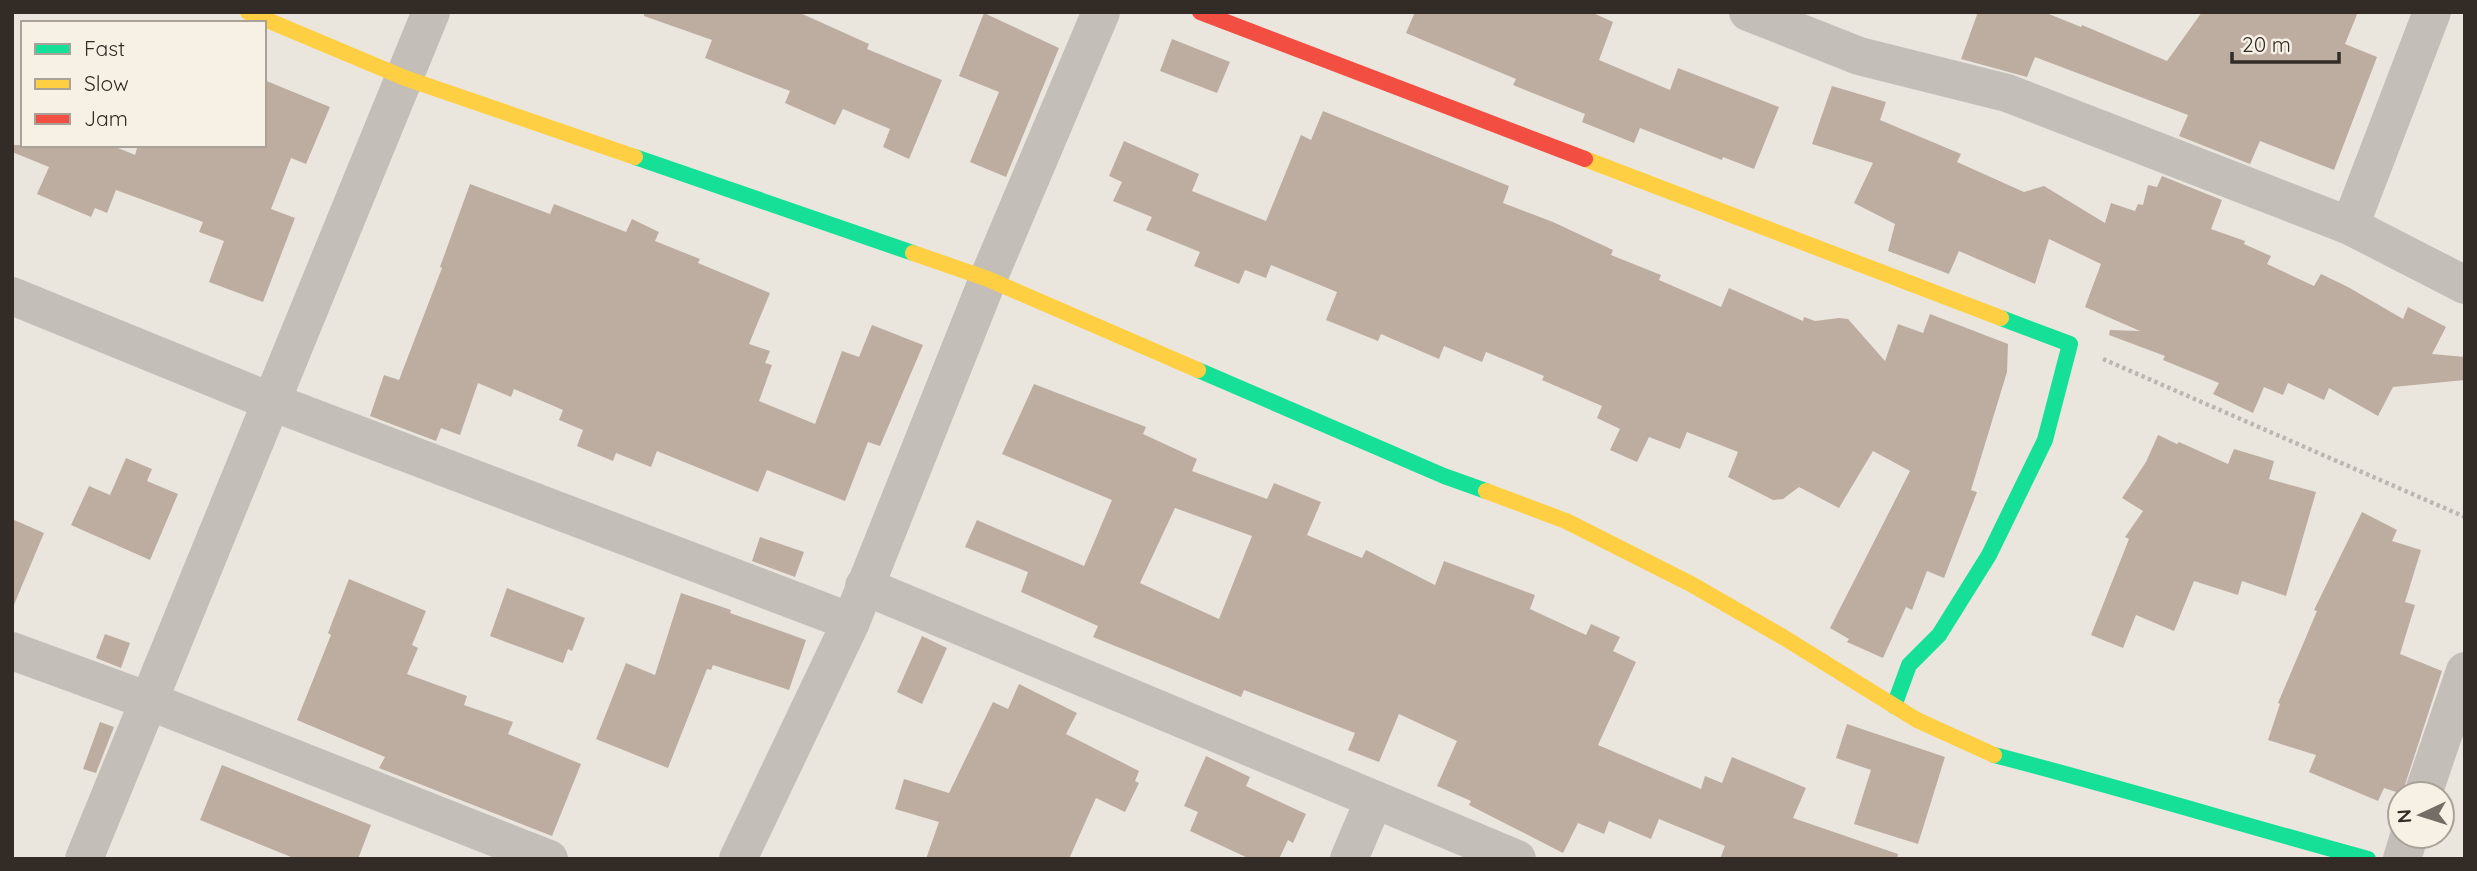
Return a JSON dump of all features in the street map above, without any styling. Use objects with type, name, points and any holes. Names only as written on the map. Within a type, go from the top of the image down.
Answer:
[{"type":"street","points":[[248,12],[405,78],[988,279],[1444,476],[1566,521],[1703,591],[1783,636],[1917,720],[1992,755],[2091,780],[2368,859]]},
{"type":"street","points":[[84,859],[431,12]]},
{"type":"street","points":[[738,859],[851,622],[988,279],[1101,12]]},
{"type":"street","points":[[1200,12],[2070,344],[2045,440],[1989,555],[1938,635],[1909,665],[1894,706]]},
{"type":"street","points":[[1748,12],[1859,56],[2007,93],[2350,226],[2465,285]]},
{"type":"street","points":[[2350,226],[2432,12]]},
{"type":"street","points":[[12,296],[272,402],[851,622]]},
{"type":"street","points":[[864,586],[1517,859]]},
{"type":"street","points":[[12,651],[149,701],[549,859]]},
{"type":"street","points":[[2429,780],[2465,671]]},
{"type":"street","points":[[1349,859],[1374,800]]},
{"type":"path","points":[[2070,344],[2465,517]]},
{"type":"building","points":[[644,12],[798,12],[869,44],[867,49],[942,80],[909,159],[883,147],[890,129],[843,109],[835,125],[785,103],[790,91],[705,58],[712,40],[644,16]]},
{"type":"building","points":[[1415,12],[1591,12],[1613,22],[1599,60],[1670,90],[1678,68],[1779,107],[1754,169],[1723,157],[1722,160],[1640,128],[1634,143],[1582,122],[1585,114],[1513,85],[1516,79],[1406,33]]},
{"type":"building","points":[[1978,12],[2044,12],[2167,61],[2202,12],[2358,12],[2345,44],[2377,57],[2334,170],[2260,141],[2250,164],[2179,136],[2188,115],[2035,57],[2027,77],[1961,59]]},
{"type":"building","points":[[984,13],[1059,48],[1006,177],[970,162],[999,92],[959,76]]},
{"type":"building","points":[[1172,39],[1230,62],[1217,93],[1160,71]]},
{"type":"building","points":[[266,81],[330,107],[306,164],[291,158],[271,209],[295,218],[263,302],[209,282],[224,241],[199,232],[203,222],[116,190],[107,213],[95,208],[91,217],[37,194],[49,167],[12,152],[12,145],[116,147],[135,155],[137,147],[266,147]]},
{"type":"building","points":[[1832,86],[1886,102],[1880,120],[1961,154],[1957,162],[2024,192],[2044,186],[2105,223],[2111,203],[2135,211],[2138,204],[2143,205],[2148,185],[2157,187],[2162,176],[2222,200],[2211,229],[2245,241],[2244,244],[2271,256],[2267,264],[2314,286],[2321,274],[2403,319],[2408,307],[2446,327],[2432,354],[2465,357],[2465,380],[2393,387],[2378,416],[2329,388],[2324,400],[2288,383],[2283,395],[2264,387],[2253,413],[2213,394],[2219,383],[2163,360],[2165,356],[2109,335],[2110,330],[2140,331],[2085,307],[2101,264],[2049,239],[2035,284],[1959,251],[1949,274],[1888,251],[1895,224],[1854,203],[1873,163],[1812,144]]},
{"type":"building","points":[[1323,111],[1509,186],[1503,203],[1553,222],[1613,250],[1611,255],[1661,275],[1659,280],[1721,307],[1729,288],[1803,321],[1804,317],[1815,321],[1848,319],[1885,361],[1898,324],[1923,333],[1930,314],[2008,344],[2007,372],[1971,490],[1977,492],[1944,578],[1927,571],[1912,610],[1906,607],[1883,658],[1847,642],[1849,639],[1830,628],[1910,471],[1873,451],[1839,508],[1799,487],[1783,499],[1773,500],[1728,477],[1738,452],[1687,432],[1680,449],[1649,437],[1637,462],[1610,450],[1620,429],[1597,418],[1602,406],[1542,380],[1544,376],[1486,352],[1482,362],[1444,346],[1439,359],[1381,334],[1378,341],[1326,320],[1337,292],[1271,265],[1266,278],[1245,270],[1239,284],[1194,266],[1200,252],[1146,230],[1152,217],[1113,201],[1122,182],[1109,176],[1124,141],[1199,174],[1192,191],[1266,221],[1301,135],[1311,140]]},
{"type":"building","points":[[470,184],[550,214],[554,204],[626,232],[632,219],[659,232],[655,241],[700,259],[698,263],[770,293],[749,344],[770,351],[765,363],[772,365],[759,401],[815,424],[842,351],[859,357],[872,325],[923,345],[880,446],[868,442],[845,501],[767,470],[758,492],[657,451],[651,467],[616,453],[613,461],[577,446],[583,430],[559,420],[563,410],[514,389],[511,397],[478,383],[460,435],[441,428],[436,441],[370,416],[384,375],[399,380],[442,268],[440,267]]},
{"type":"building","points":[[1034,384],[1146,427],[1143,434],[1197,459],[1192,471],[1267,499],[1274,483],[1321,502],[1307,535],[1362,558],[1366,550],[1435,585],[1444,561],[1535,595],[1530,609],[1586,635],[1591,624],[1620,637],[1613,651],[1636,662],[1598,745],[1701,789],[1705,776],[1722,783],[1732,757],[1806,788],[1793,818],[1898,854],[1897,859],[1720,859],[1725,846],[1659,819],[1651,839],[1609,821],[1604,834],[1578,823],[1563,853],[1469,805],[1471,801],[1437,786],[1457,741],[1399,714],[1379,762],[1348,750],[1355,733],[1244,690],[1241,697],[1093,637],[1098,626],[1021,592],[1028,572],[965,547],[977,520],[1084,566],[1112,500],[1002,454]],"holes":[[[1175,508],[1252,536],[1219,619],[1140,583]]]},
{"type":"building","points":[[2158,435],[2228,464],[2234,449],[2274,461],[2269,479],[2316,492],[2286,596],[2242,581],[2238,595],[2194,581],[2174,631],[2136,615],[2123,648],[2091,635],[2129,539],[2125,537],[2143,511],[2122,498],[2146,462]]},
{"type":"building","points":[[126,458],[152,469],[147,481],[178,494],[150,560],[71,525],[89,486],[110,495]]},
{"type":"building","points":[[2362,512],[2397,530],[2392,541],[2421,550],[2405,602],[2415,605],[2400,654],[2442,671],[2407,780],[2386,780],[2386,789],[2378,801],[2309,772],[2316,755],[2268,740],[2280,704],[2278,703],[2317,611],[2314,610]]},
{"type":"building","points":[[12,519],[44,533],[13,607],[12,607]]},
{"type":"building","points":[[760,537],[804,552],[795,577],[752,561]]},
{"type":"building","points":[[349,579],[426,611],[412,645],[418,648],[407,674],[467,696],[464,705],[513,722],[508,734],[581,764],[552,836],[379,768],[385,757],[297,720],[331,635],[328,633]]},
{"type":"building","points":[[507,588],[585,618],[572,651],[568,649],[563,663],[490,636]]},
{"type":"building","points":[[681,593],[806,640],[789,690],[713,665],[711,670],[707,669],[668,768],[596,739],[626,663],[655,675]]},
{"type":"building","points":[[105,634],[130,643],[121,668],[96,658]]},
{"type":"building","points":[[922,636],[947,648],[922,704],[897,692]]},
{"type":"building","points":[[1019,684],[1077,713],[1066,734],[1139,771],[1135,781],[1139,783],[1125,812],[1096,798],[1069,859],[926,859],[939,822],[895,809],[904,779],[949,793],[993,702],[1008,709]]},
{"type":"building","points":[[100,722],[114,727],[96,773],[83,769]]},
{"type":"building","points":[[1847,724],[1945,757],[1918,844],[1854,824],[1871,770],[1836,758]]},
{"type":"building","points":[[1206,756],[1250,777],[1246,786],[1306,814],[1293,843],[1288,840],[1279,859],[1250,859],[1190,831],[1198,812],[1184,806]]},
{"type":"building","points":[[222,765],[371,825],[358,859],[296,859],[200,820]]},
{"type":"traffic: fast","points":[[635,157],[913,253]]},
{"type":"traffic: fast","points":[[1894,706],[1909,665],[1939,635],[1989,555],[2045,440],[2070,344],[2001,318]]},
{"type":"traffic: fast","points":[[1198,370],[1444,476],[1486,491]]},
{"type":"traffic: fast","points":[[1994,755],[2368,859]]},
{"type":"traffic: slow","points":[[248,12],[405,78],[635,157]]},
{"type":"traffic: slow","points":[[1585,159],[2001,318]]},
{"type":"traffic: slow","points":[[913,253],[988,279],[1198,370]]},
{"type":"traffic: slow","points":[[1486,491],[1566,521],[1691,584],[1917,720],[1994,755]]},
{"type":"traffic: jam","points":[[1200,12],[1585,159]]}]
